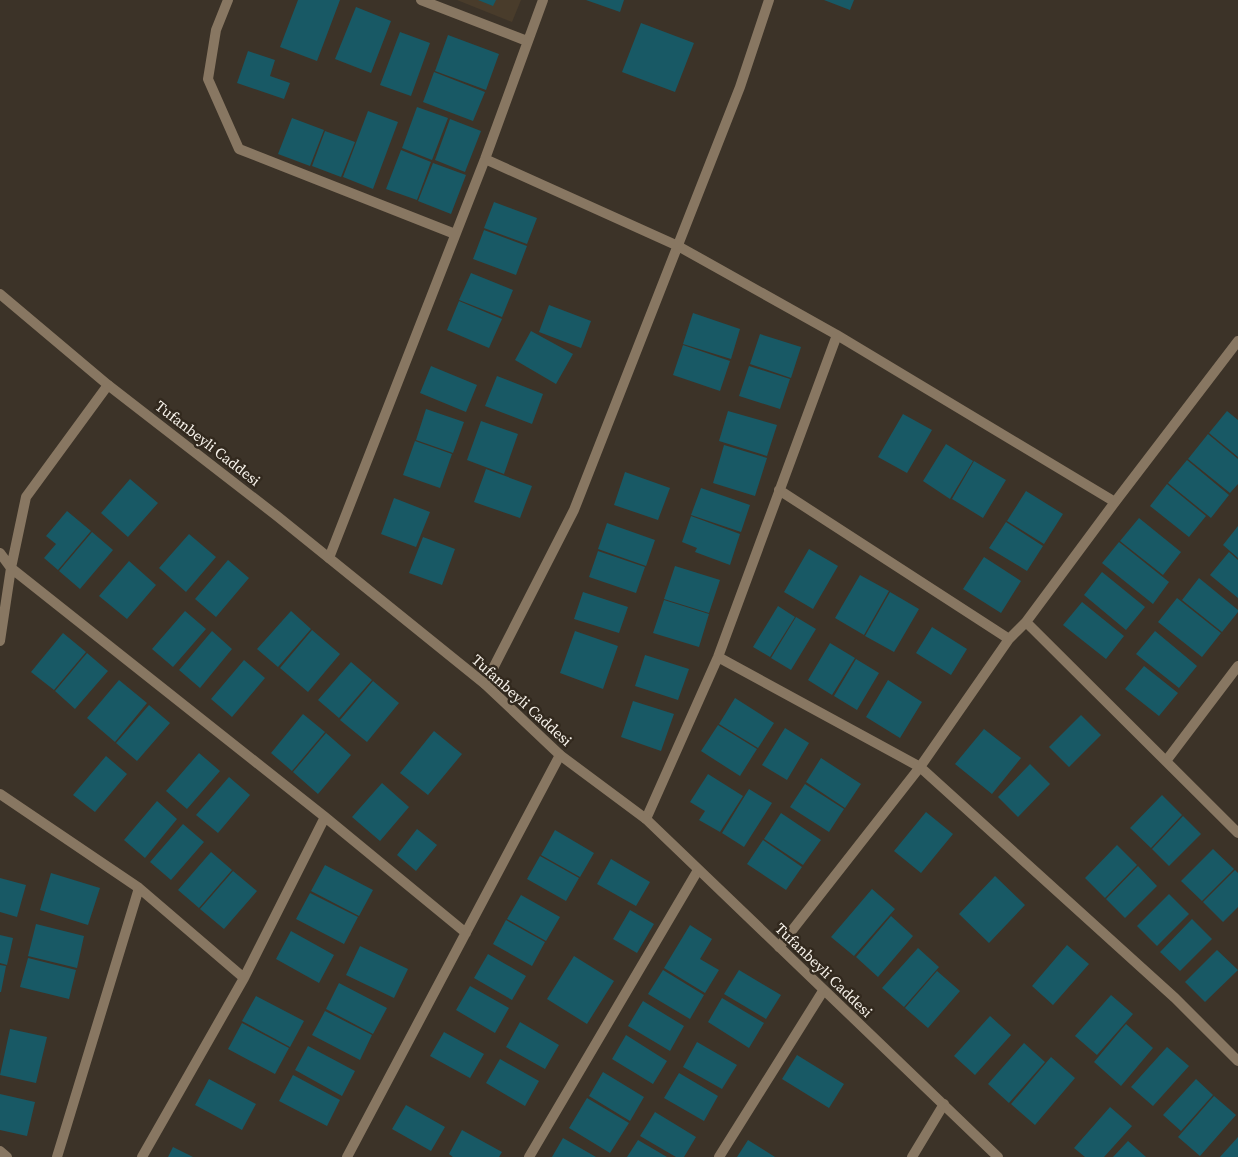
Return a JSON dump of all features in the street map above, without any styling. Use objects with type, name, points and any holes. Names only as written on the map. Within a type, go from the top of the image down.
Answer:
[{"type":"street","points":[[228,0],[216,30],[208,79],[240,149],[455,234]]},
{"type":"street","points":[[422,0],[528,41]]},
{"type":"street","points":[[329,558],[485,159],[543,0]]},
{"type":"street","points":[[485,684],[574,510],[740,87],[769,0]]},
{"type":"street","points":[[485,159],[678,246],[837,335],[1115,502]]},
{"type":"street","name":"Tufanbeyli Caddesi","points":[[0,294],[108,385],[277,516],[485,684],[560,755],[646,819],[998,1157]]},
{"type":"street","points":[[646,819],[718,657],[837,335]]},
{"type":"street","points":[[780,947],[920,767],[1008,639],[1026,622],[1238,341]]},
{"type":"street","points":[[0,641],[11,568],[26,497],[108,385]]},
{"type":"street","points":[[779,490],[1008,639]]},
{"type":"street","points":[[0,553],[11,568],[325,817],[466,933]]},
{"type":"street","points":[[1026,622],[1238,833]]},
{"type":"street","points":[[718,657],[920,767],[1174,998],[1238,1061]]},
{"type":"street","points":[[1166,761],[1238,666]]},
{"type":"street","points":[[347,1157],[560,755]]},
{"type":"street","points":[[0,794],[139,888],[244,978]]},
{"type":"street","points":[[142,1157],[244,978],[325,817]]},
{"type":"street","points":[[529,1157],[698,870]]},
{"type":"street","points":[[58,1157],[139,888]]},
{"type":"street","points":[[719,1157],[823,991]]},
{"type":"street","points":[[912,1157],[944,1104]]},
{"type":"street","points":[[0,1151],[7,1157]]},
{"type":"shaded area","points":[[457,0],[521,0],[512,22]]},
{"type":"building","points":[[298,0],[340,0],[317,61],[280,47]]},
{"type":"building","points":[[478,0],[496,0],[493,6]]},
{"type":"building","points":[[586,0],[624,0],[620,12]]},
{"type":"building","points":[[824,0],[854,0],[850,10]]},
{"type":"building","points":[[356,7],[391,21],[371,73],[335,59]]},
{"type":"building","points":[[641,23],[694,43],[675,92],[622,72]]},
{"type":"building","points":[[400,32],[430,43],[411,96],[380,85]]},
{"type":"building","points":[[448,35],[499,54],[486,90],[435,71]]},
{"type":"building","points":[[248,51],[275,60],[270,76],[290,83],[284,99],[237,83]]},
{"type":"building","points":[[434,72],[485,92],[473,121],[423,102]]},
{"type":"building","points":[[417,107],[448,118],[432,160],[402,148]]},
{"type":"building","points":[[368,111],[398,122],[373,189],[343,177]]},
{"type":"building","points":[[292,118],[324,130],[310,166],[278,154]]},
{"type":"building","points":[[450,119],[481,131],[465,172],[435,160]]},
{"type":"building","points":[[325,131],[355,142],[341,177],[312,166]]},
{"type":"building","points":[[401,150],[431,162],[417,200],[386,189]]},
{"type":"building","points":[[433,163],[466,175],[451,214],[418,201]]},
{"type":"building","points":[[494,202],[537,218],[527,244],[484,228]]},
{"type":"building","points":[[484,230],[527,246],[516,275],[473,259]]},
{"type":"building","points":[[471,273],[513,290],[502,317],[459,300]]},
{"type":"building","points":[[459,301],[502,319],[489,348],[447,330]]},
{"type":"building","points":[[549,305],[591,321],[581,348],[539,332]]},
{"type":"building","points":[[693,313],[740,329],[731,359],[683,344]]},
{"type":"building","points":[[531,331],[573,354],[556,384],[515,360]]},
{"type":"building","points":[[760,334],[801,347],[791,378],[750,364]]},
{"type":"building","points":[[683,345],[730,361],[720,391],[673,375]]},
{"type":"building","points":[[431,366],[477,385],[466,412],[420,393]]},
{"type":"building","points":[[749,366],[790,379],[780,409],[739,396]]},
{"type":"building","points":[[497,376],[543,394],[532,424],[485,406]]},
{"type":"building","points":[[426,409],[464,422],[453,453],[416,440]]},
{"type":"building","points":[[728,411],[777,425],[767,456],[719,441]]},
{"type":"building","points":[[1227,411],[1238,420],[1238,457],[1209,433]]},
{"type":"building","points":[[903,414],[932,430],[907,473],[878,457]]},
{"type":"building","points":[[481,421],[518,434],[504,474],[467,460]]},
{"type":"building","points":[[1208,434],[1238,459],[1238,484],[1230,493],[1188,459]]},
{"type":"building","points":[[415,441],[452,454],[440,488],[403,475]]},
{"type":"building","points":[[946,444],[973,461],[950,499],[923,481]]},
{"type":"building","points":[[724,445],[767,458],[755,496],[713,483]]},
{"type":"building","points":[[1187,460],[1229,495],[1211,518],[1168,483]]},
{"type":"building","points":[[974,461],[1006,480],[983,518],[952,499]]},
{"type":"building","points":[[486,469],[532,486],[520,518],[474,502]]},
{"type":"building","points":[[625,472],[670,488],[658,520],[614,505]]},
{"type":"building","points":[[130,479],[158,503],[128,537],[101,513]]},
{"type":"building","points":[[1167,484],[1206,516],[1189,537],[1150,506]]},
{"type":"building","points":[[701,488],[750,505],[741,532],[691,515]]},
{"type":"building","points":[[1026,491],[1063,514],[1044,544],[1007,521]]},
{"type":"building","points":[[394,498],[430,512],[416,547],[381,534]]},
{"type":"building","points":[[67,511],[91,531],[58,570],[44,558],[56,544],[46,536]]},
{"type":"building","points":[[691,516],[740,534],[730,565],[695,552],[697,548],[682,542]]},
{"type":"building","points":[[1139,518],[1181,552],[1163,575],[1120,541]]},
{"type":"building","points":[[1006,522],[1043,546],[1027,571],[989,548]]},
{"type":"building","points":[[607,523],[655,540],[646,566],[598,549]]},
{"type":"building","points":[[1238,526],[1238,558],[1223,545]]},
{"type":"building","points":[[92,532],[113,550],[80,589],[59,571]]},
{"type":"building","points":[[189,534],[216,557],[186,592],[159,568]]},
{"type":"building","points":[[423,537],[455,549],[442,585],[409,573]]},
{"type":"building","points":[[1119,542],[1169,582],[1153,604],[1102,563]]},
{"type":"building","points":[[809,549],[838,566],[813,609],[784,592]]},
{"type":"building","points":[[598,551],[645,567],[636,593],[589,577]]},
{"type":"building","points":[[1229,552],[1238,560],[1238,598],[1210,575]]},
{"type":"building","points":[[984,557],[1021,581],[1001,613],[963,589]]},
{"type":"building","points":[[228,560],[249,578],[216,617],[195,599]]},
{"type":"building","points":[[129,561],[156,585],[127,619],[99,596]]},
{"type":"building","points":[[675,566],[720,580],[709,613],[664,599]]},
{"type":"building","points":[[1102,572],[1145,607],[1126,630],[1084,595]]},
{"type":"building","points":[[860,575],[889,591],[864,635],[835,618]]},
{"type":"building","points":[[1199,578],[1238,610],[1222,632],[1182,600]]},
{"type":"building","points":[[583,592],[628,607],[619,633],[574,619]]},
{"type":"building","points":[[890,592],[919,609],[894,652],[865,636]]},
{"type":"building","points":[[1177,598],[1221,633],[1202,657],[1158,622]]},
{"type":"building","points":[[664,600],[709,614],[699,647],[653,633]]},
{"type":"building","points":[[1082,602],[1124,636],[1106,659],[1063,625]]},
{"type":"building","points":[[778,606],[795,617],[770,657],[753,647]]},
{"type":"building","points":[[185,611],[206,629],[173,667],[152,649]]},
{"type":"building","points":[[291,611],[311,629],[278,667],[257,649]]},
{"type":"building","points":[[796,617],[816,629],[791,670],[771,658]]},
{"type":"building","points":[[932,627],[967,649],[951,675],[916,653]]},
{"type":"building","points":[[312,630],[340,654],[308,692],[280,668]]},
{"type":"building","points":[[212,631],[232,649],[200,688],[179,670]]},
{"type":"building","points":[[575,631],[618,646],[603,689],[560,673]]},
{"type":"building","points":[[1155,631],[1197,666],[1179,688],[1136,654]]},
{"type":"building","points":[[63,633],[86,652],[54,690],[31,672]]},
{"type":"building","points":[[830,643],[855,658],[832,695],[808,680]]},
{"type":"building","points":[[87,653],[108,671],[75,709],[55,691]]},
{"type":"building","points":[[645,655],[689,669],[678,700],[635,686]]},
{"type":"building","points":[[856,659],[879,673],[857,710],[834,696]]},
{"type":"building","points":[[244,660],[265,678],[232,717],[211,699]]},
{"type":"building","points":[[351,662],[372,680],[339,718],[318,700]]},
{"type":"building","points":[[1144,666],[1178,693],[1159,716],[1125,689]]},
{"type":"building","points":[[119,680],[147,703],[115,742],[87,718]]},
{"type":"building","points":[[888,680],[922,702],[900,738],[866,717]]},
{"type":"building","points":[[373,681],[399,703],[367,742],[340,720]]},
{"type":"building","points":[[735,698],[774,723],[758,748],[719,724]]},
{"type":"building","points":[[633,701],[674,714],[661,751],[621,737]]},
{"type":"building","points":[[149,705],[170,723],[137,761],[116,743]]},
{"type":"building","points":[[303,714],[325,732],[292,771],[271,753]]},
{"type":"building","points":[[1081,715],[1101,735],[1069,767],[1049,747]]},
{"type":"building","points":[[718,725],[757,749],[740,776],[701,751]]},
{"type":"building","points":[[785,728],[809,743],[787,780],[762,765]]},
{"type":"building","points":[[984,729],[1021,758],[992,794],[955,764]]},
{"type":"building","points":[[434,731],[462,754],[428,795],[400,773]]},
{"type":"building","points":[[326,733],[351,755],[318,794],[293,772]]},
{"type":"building","points":[[199,753],[220,771],[187,809],[166,791]]},
{"type":"building","points":[[106,756],[127,774],[95,812],[73,795]]},
{"type":"building","points":[[821,758],[861,784],[845,808],[806,782]]},
{"type":"building","points":[[1030,764],[1050,784],[1018,817],[998,797]]},
{"type":"building","points":[[708,774],[743,796],[720,832],[699,820],[705,811],[690,802]]},
{"type":"building","points":[[229,777],[250,795],[218,833],[196,815]]},
{"type":"building","points":[[382,783],[409,807],[380,841],[352,817]]},
{"type":"building","points":[[805,784],[844,809],[829,832],[790,807]]},
{"type":"building","points":[[749,789],[772,803],[744,847],[722,833]]},
{"type":"building","points":[[1162,795],[1182,815],[1151,848],[1130,828]]},
{"type":"building","points":[[157,801],[177,819],[145,858],[124,840]]},
{"type":"building","points":[[926,812],[953,834],[921,873],[894,851]]},
{"type":"building","points":[[781,813],[821,840],[803,865],[764,839]]},
{"type":"building","points":[[1183,816],[1201,834],[1169,866],[1152,849]]},
{"type":"building","points":[[183,824],[204,842],[171,880],[150,862]]},
{"type":"building","points":[[417,829],[437,845],[416,871],[397,855]]},
{"type":"building","points":[[555,830],[594,853],[580,877],[541,855]]},
{"type":"building","points":[[763,840],[802,867],[786,890],[747,864]]},
{"type":"building","points":[[1117,845],[1137,865],[1105,898],[1085,878]]},
{"type":"building","points":[[1213,849],[1234,869],[1202,901],[1181,881]]},
{"type":"building","points":[[211,852],[232,870],[199,908],[178,890]]},
{"type":"building","points":[[540,856],[579,878],[566,901],[527,879]]},
{"type":"building","points":[[611,859],[650,882],[636,906],[597,884]]},
{"type":"building","points":[[325,865],[373,890],[359,916],[311,891]]},
{"type":"building","points":[[1138,866],[1157,886],[1125,918],[1106,899]]},
{"type":"building","points":[[1235,870],[1238,873],[1238,907],[1223,922],[1203,902]]},
{"type":"building","points":[[233,871],[257,891],[224,929],[200,909]]},
{"type":"building","points":[[51,873],[100,888],[88,925],[40,910]]},
{"type":"building","points":[[995,876],[1025,905],[989,943],[959,914]]},
{"type":"building","points":[[0,878],[26,885],[17,917],[0,912]]},
{"type":"building","points":[[872,889],[895,909],[854,956],[831,937]]},
{"type":"building","points":[[310,893],[358,917],[344,944],[296,919]]},
{"type":"building","points":[[1169,894],[1189,914],[1157,946],[1137,926]]},
{"type":"building","points":[[521,895],[560,917],[546,941],[507,919]]},
{"type":"building","points":[[630,910],[654,924],[637,953],[613,939]]},
{"type":"building","points":[[891,916],[913,936],[878,977],[856,957]]},
{"type":"building","points":[[1192,919],[1212,939],[1180,971],[1160,952]]},
{"type":"building","points":[[506,920],[545,942],[532,966],[493,944]]},
{"type":"building","points":[[36,924],[84,936],[77,968],[28,956]]},
{"type":"building","points":[[690,925],[712,939],[700,959],[719,970],[705,993],[664,968]]},
{"type":"building","points":[[291,931],[334,955],[319,983],[276,959]]},
{"type":"building","points":[[0,935],[13,938],[7,965],[0,963]]},
{"type":"building","points":[[1067,945],[1089,964],[1053,1005],[1032,986]]},
{"type":"building","points":[[360,946],[408,969],[394,998],[346,975]]},
{"type":"building","points":[[918,948],[939,967],[904,1007],[882,988]]},
{"type":"building","points":[[1217,950],[1238,970],[1205,1002],[1185,982]]},
{"type":"building","points":[[488,954],[526,976],[512,1000],[474,978]]},
{"type":"building","points":[[574,956],[614,981],[587,1024],[547,999]]},
{"type":"building","points":[[28,958],[76,970],[69,999],[20,987]]},
{"type":"building","points":[[0,965],[6,966],[1,992],[0,992]]},
{"type":"building","points":[[663,970],[704,995],[690,1019],[648,994]]},
{"type":"building","points":[[739,970],[781,995],[766,1019],[724,994]]},
{"type":"building","points":[[937,971],[960,991],[928,1028],[905,1008]]},
{"type":"building","points":[[339,983],[387,1008],[373,1034],[326,1009]]},
{"type":"building","points":[[470,986],[509,1008],[495,1033],[456,1010]]},
{"type":"building","points":[[1111,995],[1133,1014],[1097,1055],[1075,1036]]},
{"type":"building","points":[[256,996],[304,1021],[290,1047],[242,1021]]},
{"type":"building","points":[[722,998],[764,1023],[749,1048],[708,1022]]},
{"type":"building","points":[[643,1001],[684,1026],[670,1051],[628,1026]]},
{"type":"building","points":[[325,1011],[372,1035],[360,1060],[312,1035]]},
{"type":"building","points":[[990,1016],[1011,1035],[975,1075],[954,1056]]},
{"type":"building","points":[[520,1022],[559,1045],[545,1069],[506,1047]]},
{"type":"building","points":[[242,1023],[289,1048],[275,1074],[228,1049]]},
{"type":"building","points":[[1126,1024],[1153,1048],[1121,1086],[1094,1062]]},
{"type":"building","points":[[10,1029],[47,1037],[36,1083],[0,1075]]},
{"type":"building","points":[[444,1032],[484,1054],[470,1078],[430,1056]]},
{"type":"building","points":[[626,1035],[667,1061],[653,1084],[612,1059]]},
{"type":"building","points":[[697,1042],[737,1065],[722,1089],[683,1067]]},
{"type":"building","points":[[1024,1043],[1045,1062],[1009,1103],[988,1084]]},
{"type":"building","points":[[308,1046],[355,1071],[342,1096],[295,1070]]},
{"type":"building","points":[[1167,1047],[1189,1066],[1153,1106],[1131,1087]]},
{"type":"building","points":[[797,1055],[844,1084],[829,1108],[782,1079]]},
{"type":"building","points":[[1051,1057],[1075,1078],[1035,1125],[1011,1104]]},
{"type":"building","points":[[500,1059],[539,1081],[525,1106],[486,1083]]},
{"type":"building","points":[[603,1072],[644,1097],[630,1121],[589,1096]]},
{"type":"building","points":[[679,1073],[718,1096],[704,1121],[664,1098]]},
{"type":"building","points":[[293,1075],[340,1100],[327,1126],[279,1101]]},
{"type":"building","points":[[209,1079],[256,1104],[242,1130],[195,1105]]},
{"type":"building","points":[[1196,1079],[1213,1095],[1181,1131],[1163,1115]]},
{"type":"building","points":[[0,1094],[35,1102],[27,1136],[0,1130]]},
{"type":"building","points":[[1214,1096],[1236,1115],[1200,1156],[1178,1137]]},
{"type":"building","points":[[587,1098],[629,1123],[610,1153],[569,1128]]},
{"type":"building","points":[[406,1105],[445,1127],[431,1151],[392,1129]]},
{"type":"building","points":[[1110,1107],[1132,1126],[1104,1157],[1085,1157],[1074,1148]]},
{"type":"building","points":[[655,1112],[696,1137],[684,1157],[676,1157],[640,1136]]},
{"type":"building","points":[[462,1130],[502,1152],[499,1157],[453,1157],[449,1154]]},
{"type":"building","points":[[1238,1137],[1238,1157],[1220,1157]]},
{"type":"building","points":[[563,1138],[596,1157],[552,1157]]},
{"type":"building","points":[[638,1140],[667,1157],[627,1157]]},
{"type":"building","points":[[748,1140],[775,1157],[737,1157]]},
{"type":"building","points":[[1128,1141],[1146,1157],[1113,1157]]},
{"type":"building","points":[[173,1147],[193,1157],[168,1157]]}]
